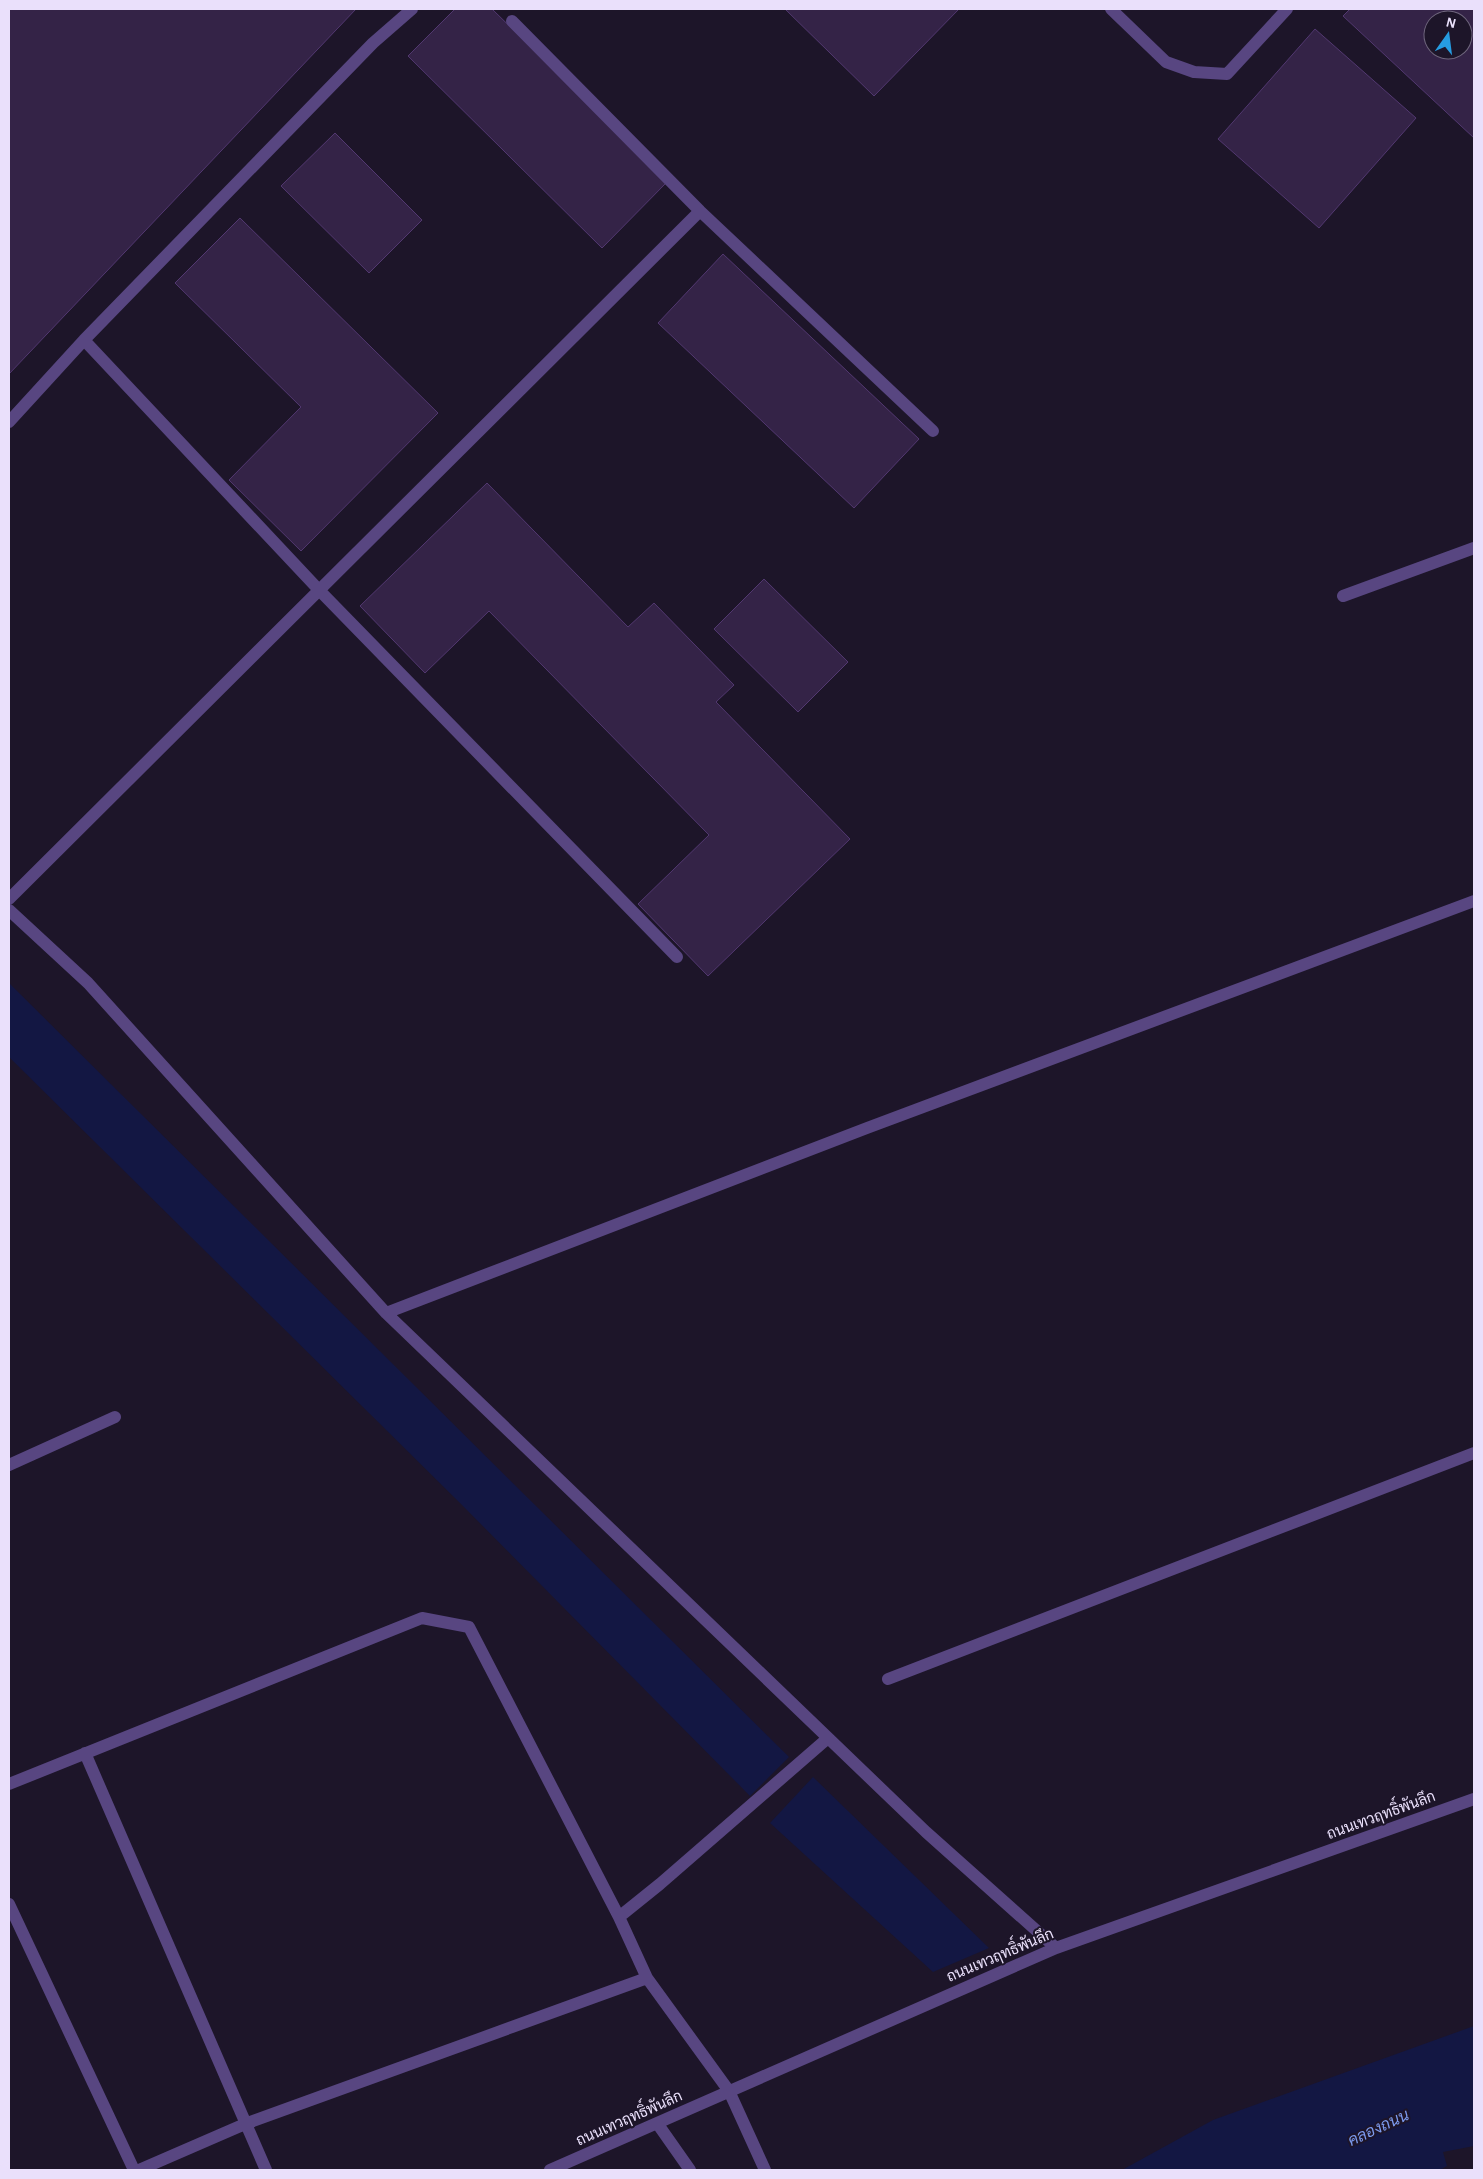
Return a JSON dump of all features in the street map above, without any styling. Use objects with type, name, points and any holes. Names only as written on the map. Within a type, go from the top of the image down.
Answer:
[{"type":"street","points":[[9,422],[84,340],[373,44],[412,9]]},
{"type":"street","points":[[1111,9],[1166,62],[1194,72],[1227,74],[1287,9]]},
{"type":"street","points":[[512,20],[700,211],[933,431]]},
{"type":"street","points":[[9,899],[700,211]]},
{"type":"street","points":[[84,340],[319,590],[677,957]]},
{"type":"street","points":[[1343,596],[1474,548]]},
{"type":"street","points":[[386,1313],[866,1128],[1474,901]]},
{"type":"street","points":[[9,910],[88,983],[386,1313],[926,1832],[1056,1948]]},
{"type":"street","points":[[9,1465],[116,1417]]},
{"type":"street","points":[[888,1678],[1474,1454]]},
{"type":"street","points":[[9,1784],[422,1618],[469,1626],[619,1917],[646,1978],[729,2091],[764,2170]]},
{"type":"street","points":[[619,1917],[660,1884],[828,1738]]},
{"type":"street","points":[[84,1753],[266,2170]]},
{"type":"street","name":"ถนนเทวฤทธิ์พันลึก","points":[[550,2170],[1056,1948],[1474,1799]]},
{"type":"street","points":[[9,1904],[134,2170]]},
{"type":"street","points":[[139,2170],[245,2124],[646,1978]]},
{"type":"street","points":[[657,2123],[690,2170]]},
{"type":"water","points":[[9,983],[789,1757],[750,1796],[461,1504],[9,1057]]},
{"type":"water","points":[[813,1777],[989,1948],[933,1972],[770,1823]]},
{"type":"water","name":"คลองถนน","points":[[1474,2026],[1474,2146],[1443,2152],[1447,2166],[1440,2170],[1122,2170],[1213,2120]]},
{"type":"building","points":[[9,9],[356,9],[9,374]]},
{"type":"building","points":[[455,9],[492,9],[668,181],[602,248],[408,56]]},
{"type":"building","points":[[785,9],[959,9],[874,96]]},
{"type":"building","points":[[1350,9],[1474,9],[1474,138],[1343,16]]},
{"type":"building","points":[[1315,29],[1416,118],[1319,228],[1218,139]]},
{"type":"building","points":[[335,133],[422,220],[369,273],[281,186]]},
{"type":"building","points":[[240,218],[438,413],[301,551],[229,480],[301,407],[175,283]]},
{"type":"building","points":[[723,254],[919,439],[854,508],[658,323]]},
{"type":"building","points":[[487,483],[628,627],[654,603],[734,685],[716,702],[850,839],[708,976],[638,904],[709,835],[489,611],[425,673],[360,606]]},
{"type":"building","points":[[764,579],[848,662],[798,712],[714,629]]}]
